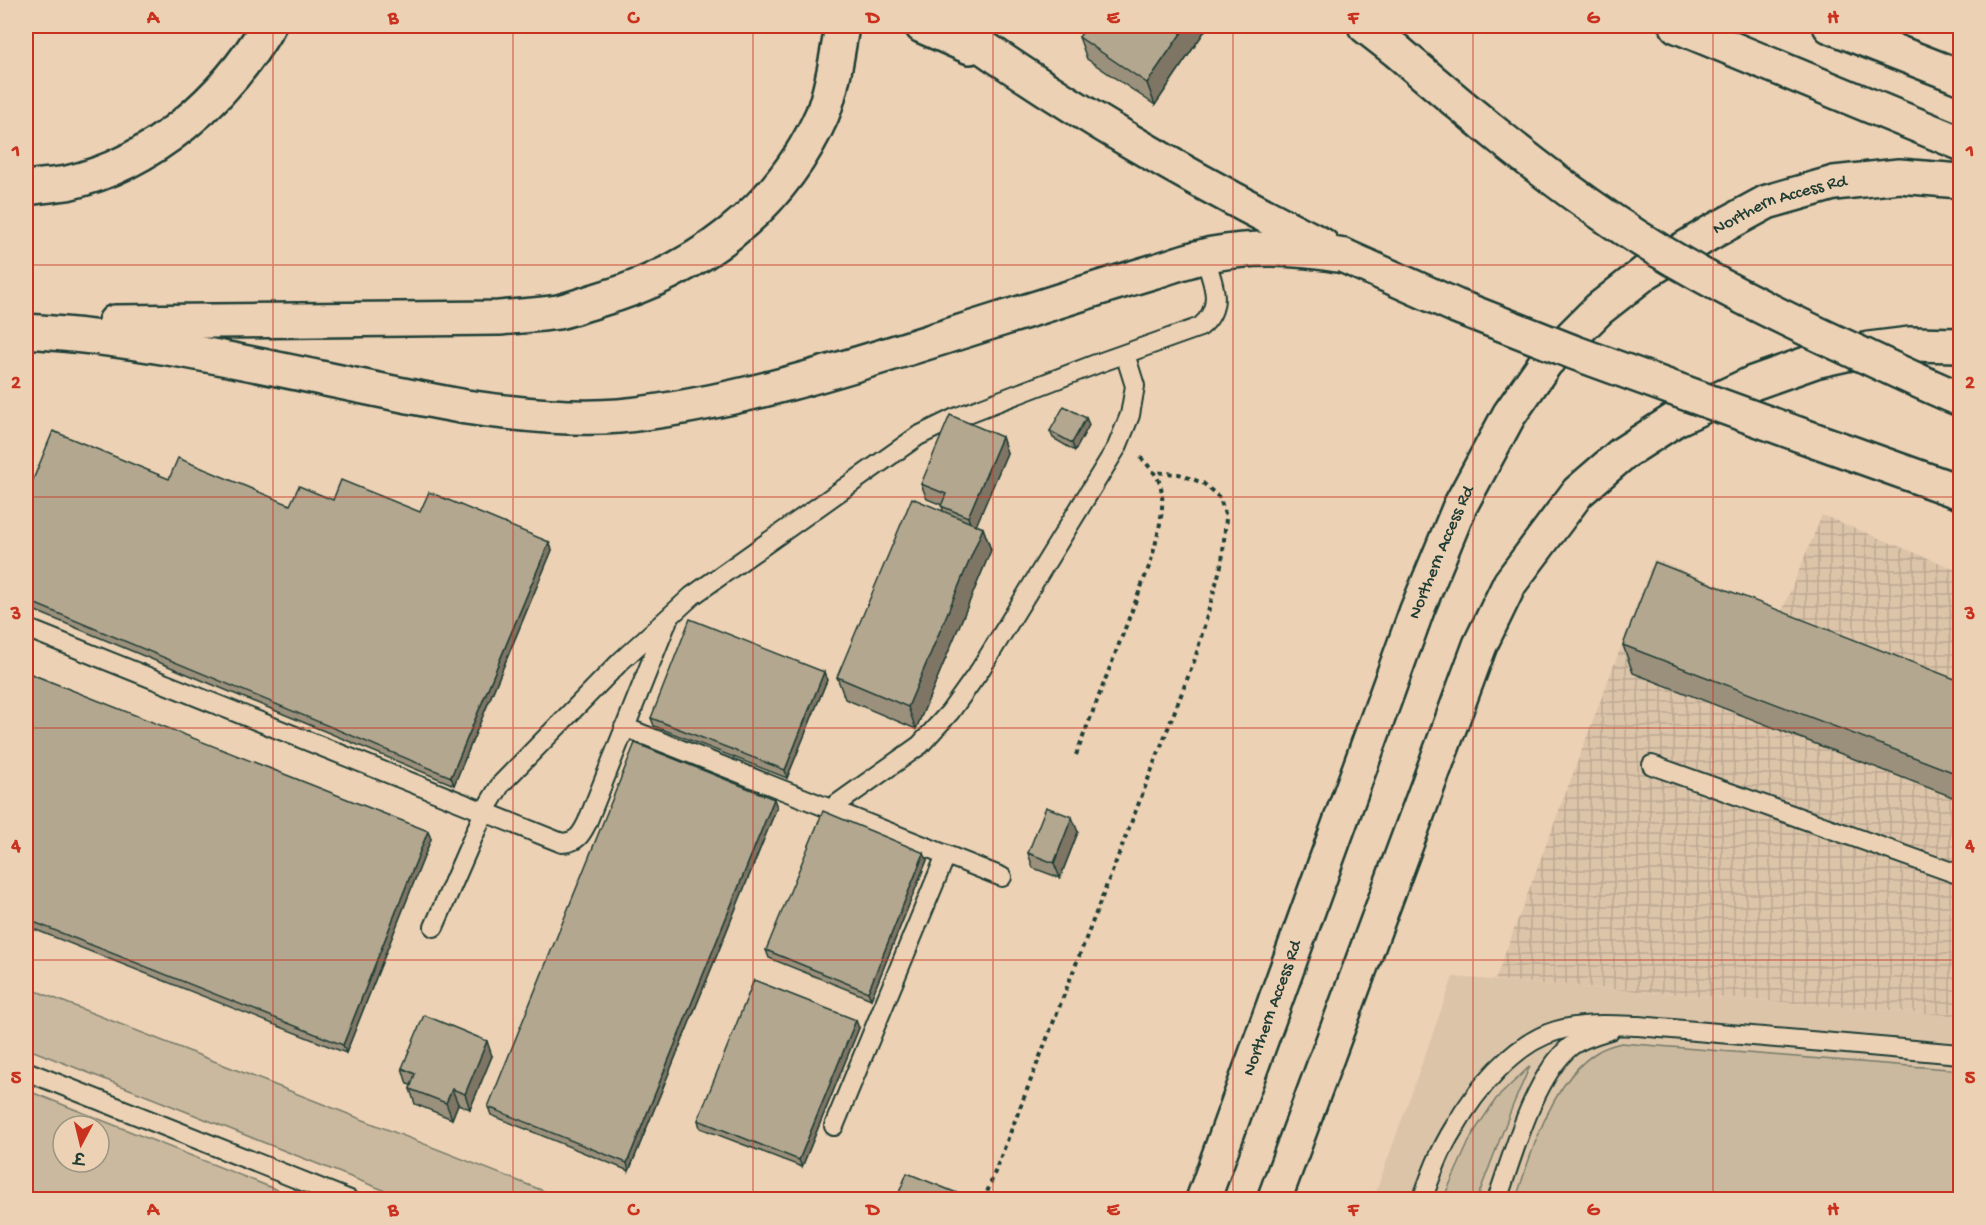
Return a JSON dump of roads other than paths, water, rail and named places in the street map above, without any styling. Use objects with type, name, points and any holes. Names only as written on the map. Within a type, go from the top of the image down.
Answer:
[{"type":"main road","points":[[26,188],[67,183],[111,168],[152,147],[184,124],[229,82],[268,26]]},
{"type":"main road","points":[[26,322],[205,323],[499,318],[560,312],[624,293],[675,271],[718,243],[763,205],[799,159],[823,113],[842,26]]},
{"type":"main road","points":[[922,26],[1007,64]]},
{"type":"main road","points":[[953,26],[1086,116],[1168,165],[1344,256],[1456,306],[1573,352],[1960,492]]},
{"type":"main road","points":[[1365,26],[1482,124],[1614,223],[1678,262],[1788,320],[1960,399]]},
{"type":"main road","points":[[1677,26],[1960,143]]},
{"type":"main road","points":[[1830,26],[1960,77]]},
{"type":"main road","name":"Northern Access Rd","points":[[1203,1200],[1417,610],[1460,506],[1509,415],[1546,362],[1599,309],[1646,272],[1767,202],[1834,183],[1899,176],[1960,182]]},
{"type":"main road","points":[[26,331],[105,338],[183,350],[421,399],[476,408],[586,417],[619,416],[736,395],[832,371],[1212,254],[1283,248],[1344,256]]},
{"type":"main road","points":[[1274,1200],[1480,645],[1509,583],[1578,492],[1622,454],[1676,419],[1753,383],[1815,361],[1869,349],[1910,344],[1960,345]]},
{"type":"lane","points":[[434,927],[484,812],[501,784],[621,661],[669,616],[692,596],[918,436],[955,418],[1200,327],[1209,320],[1215,308],[1216,295],[1204,256]]},
{"type":"lane","points":[[830,809],[920,744],[950,712],[980,670],[1120,441],[1130,415],[1135,386],[1125,354]]},
{"type":"lane","points":[[26,628],[562,843],[577,839],[586,823],[669,616]]},
{"type":"lane","points":[[624,727],[1002,877]]},
{"type":"lane","points":[[1652,765],[1960,875]]},
{"type":"lane","points":[[834,1126],[946,855]]},
{"type":"lane","points":[[1422,1200],[1436,1164],[1454,1128],[1476,1095],[1504,1064],[1532,1040],[1556,1030],[1598,1024],[1638,1026],[1960,1054]]},
{"type":"lane","points":[[1497,1200],[1538,1091],[1554,1066],[1572,1046],[1590,1037],[1612,1030],[1638,1026]]},
{"type":"lane","points":[[26,1071],[350,1200]]}]
